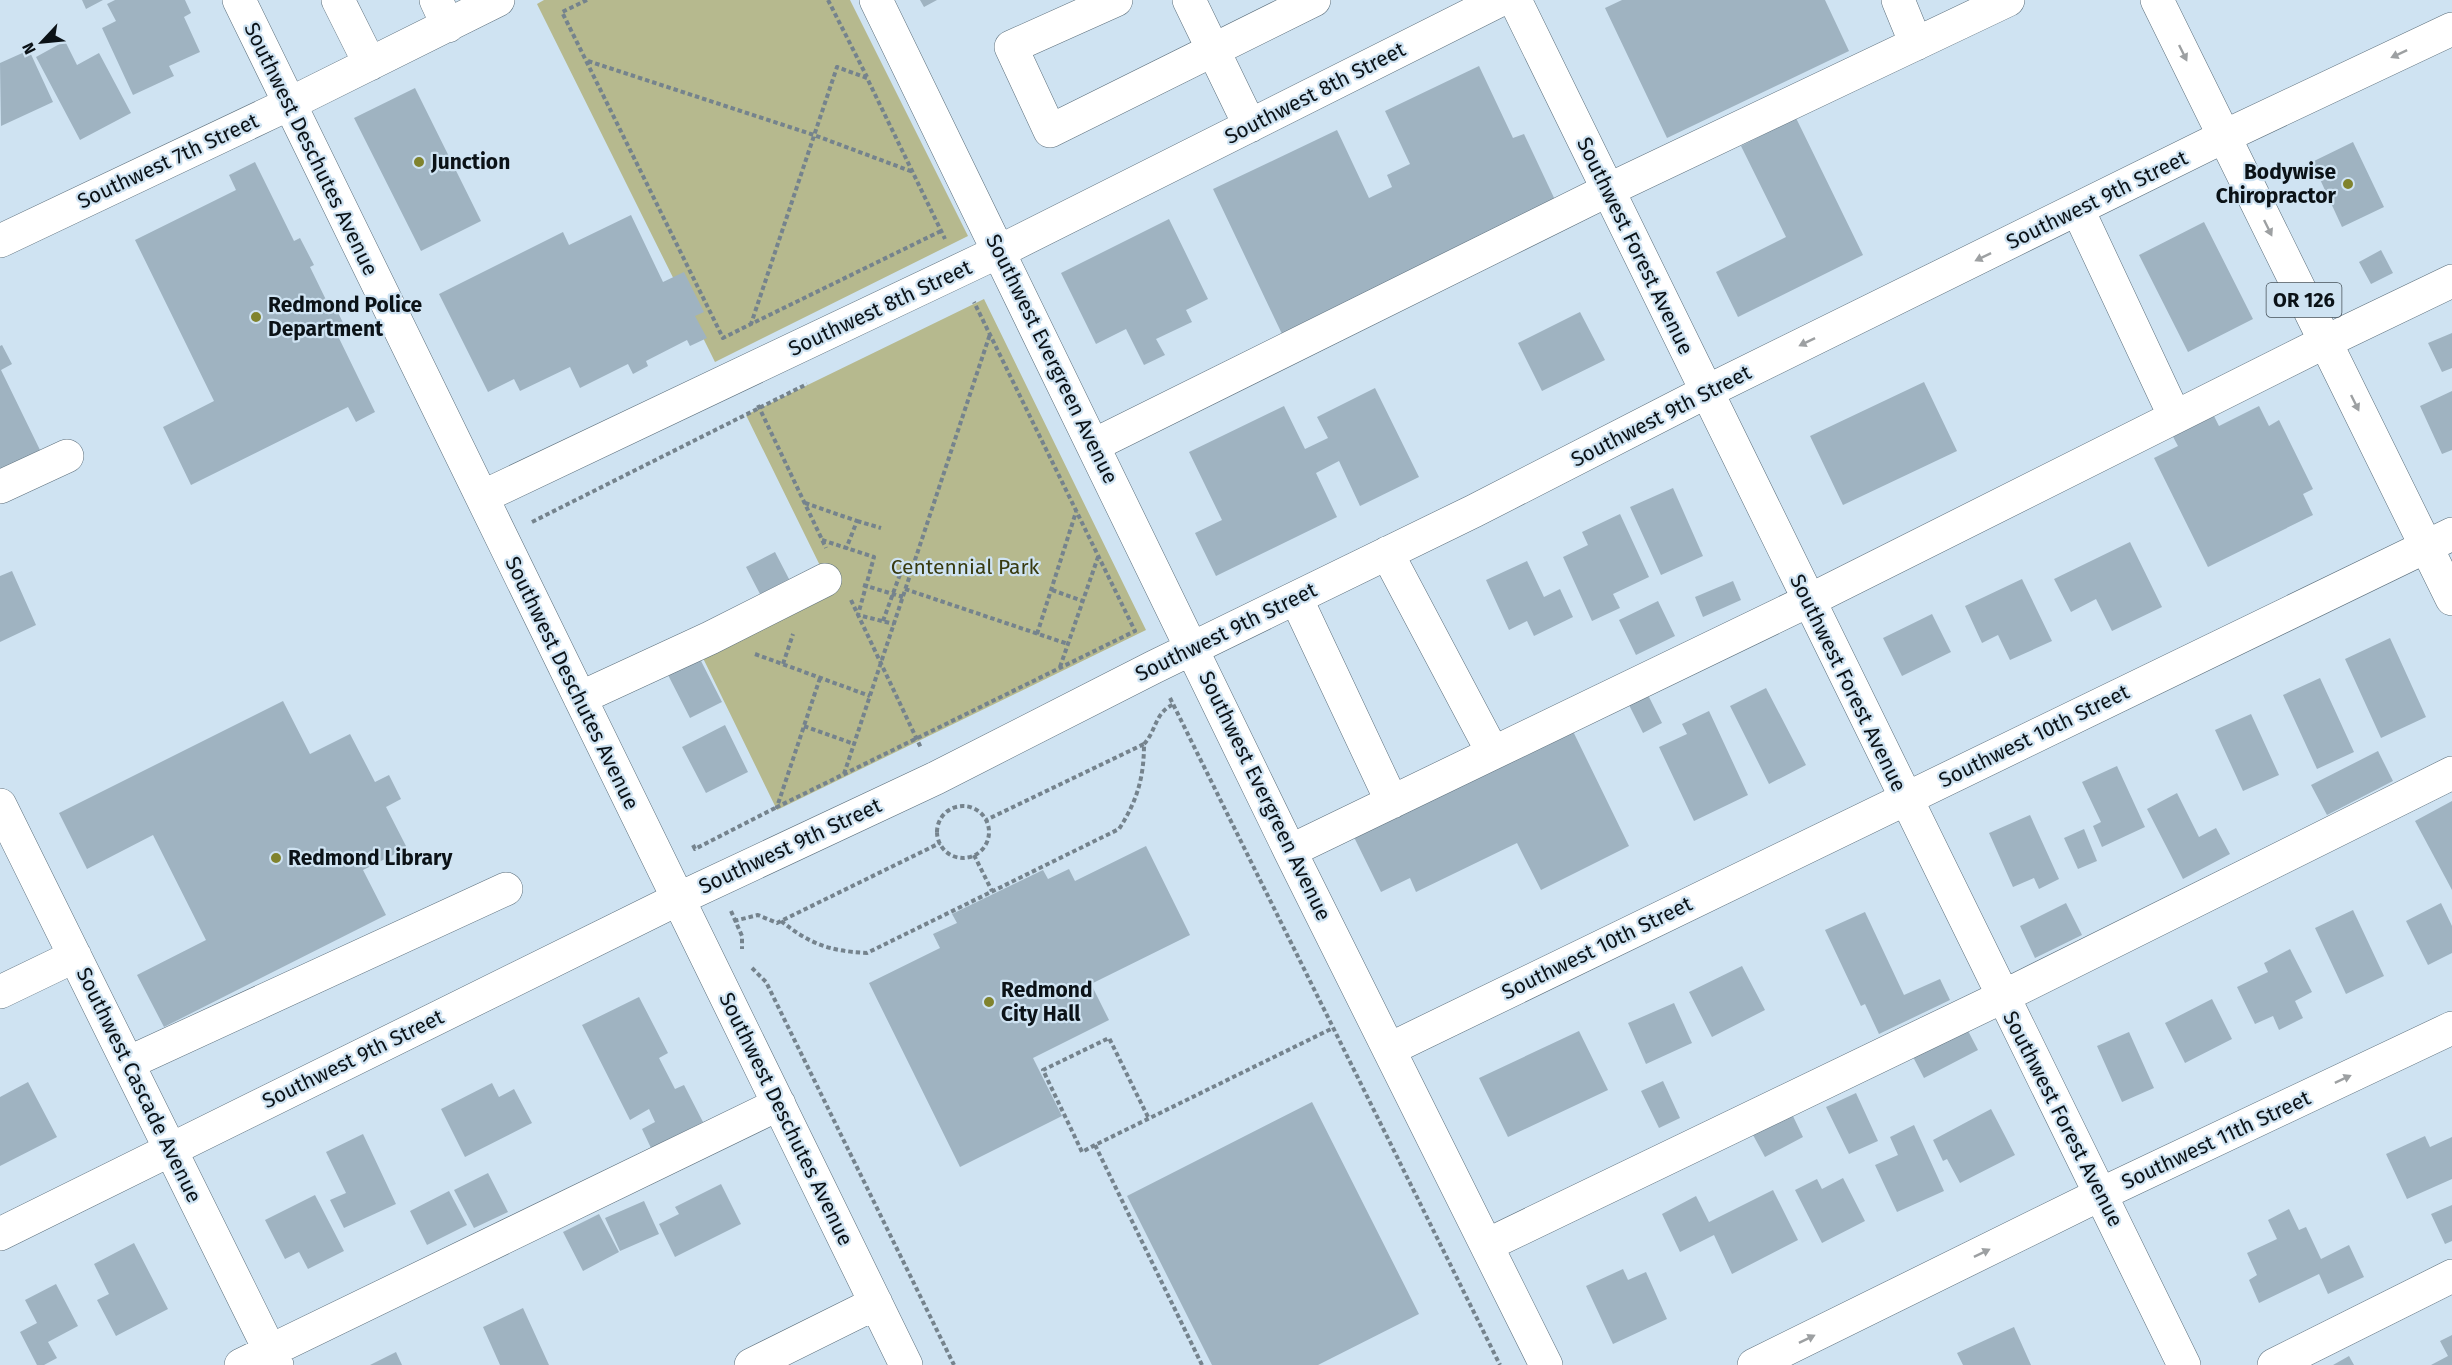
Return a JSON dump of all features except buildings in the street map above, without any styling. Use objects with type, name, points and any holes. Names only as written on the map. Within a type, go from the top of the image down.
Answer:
[{"type":"main road","name":"Southwest Deschutes Avenue","points":[[239,0],[906,1365]]},
{"type":"main road","points":[[338,0],[370,64]]},
{"type":"main road","name":"Southwest 7th Street","points":[[0,241],[370,64],[442,13],[498,0]]},
{"type":"main road","name":"Southwest Evergreen Avenue","points":[[876,0],[1290,851],[1546,1365]]},
{"type":"main road","points":[[1116,0],[1011,47],[1050,131],[1314,0]]},
{"type":"main road","points":[[1189,0],[1250,126]]},
{"type":"main road","name":"Southwest 8th Street","points":[[482,497],[1000,251],[1500,0]]},
{"type":"main road","name":"Southwest Forest Avenue","points":[[1515,0],[1904,798],[2184,1365]]},
{"type":"main road","points":[[1898,0],[1916,44]]},
{"type":"main road","points":[[1094,445],[1608,190],[2008,0]]},
{"type":"main road","name":"OR 126","points":[[2157,0],[2325,342],[2439,540],[2452,599]]},
{"type":"main road","name":"Southwest 9th Street","points":[[0,1234],[678,899],[936,778],[1706,392],[2223,137],[2452,29]]},
{"type":"main road","points":[[2078,210],[2175,417]]},
{"type":"main road","points":[[1290,851],[1808,602],[2325,342],[2452,281]]},
{"type":"main road","points":[[0,487],[67,456]]},
{"type":"main road","name":"Southwest 10th Street","points":[[1390,1049],[2439,540]]},
{"type":"main road","points":[[1387,553],[1493,753]]},
{"type":"main road","points":[[580,698],[841,581]]},
{"type":"main road","points":[[1296,598],[1392,801]]},
{"type":"main road","points":[[1487,1245],[2002,997],[2452,773]]},
{"type":"main road","name":"Southwest Cascade Avenue","points":[[0,805],[274,1358]]},
{"type":"main road","points":[[128,1064],[506,889]]},
{"type":"main road","points":[[0,992],[75,956]]},
{"type":"main road","name":"Southwest 11th Street","points":[[1754,1365],[2101,1194],[2452,1028]]},
{"type":"main road","points":[[241,1365],[274,1358],[779,1104]]},
{"type":"main road","points":[[2274,1365],[2452,1276]]},
{"type":"main road","points":[[751,1365],[876,1303]]},
{"type":"path","points":[[587,0],[562,12],[723,338],[941,231]]},
{"type":"path","points":[[828,0],[949,248]]},
{"type":"path","points":[[587,61],[814,135],[913,172]]},
{"type":"path","points":[[751,324],[837,67],[867,78]]},
{"type":"path","points":[[690,839],[695,849],[1135,631],[972,296]]},
{"type":"path","points":[[843,774],[990,334]]},
{"type":"path","points":[[536,533],[531,523],[759,408]]},
{"type":"path","points":[[805,503],[881,528]]},
{"type":"path","points":[[1037,634],[1077,511]]},
{"type":"path","points":[[847,548],[857,520]]},
{"type":"path","points":[[822,540],[874,557],[864,585],[858,615],[894,624]]},
{"type":"path","points":[[1060,667],[1098,556]]},
{"type":"path","points":[[883,621],[903,566],[912,569]]},
{"type":"path","points":[[841,581],[864,585],[903,597]]},
{"type":"path","points":[[905,589],[1068,644]]},
{"type":"path","points":[[1052,590],[1083,602]]},
{"type":"path","points":[[710,638],[870,696]]},
{"type":"path","points":[[777,807],[820,678]]},
{"type":"path","points":[[986,820],[1144,744],[1152,735],[1156,719],[1164,709],[1182,700]]},
{"type":"path","points":[[1173,705],[1500,1365]]},
{"type":"path","points":[[804,726],[854,744]]},
{"type":"path","points":[[781,921],[812,943],[830,950],[867,953],[1119,829],[1139,793],[1144,770],[1144,744]]},
{"type":"path","points":[[968,806],[986,820],[989,828],[985,844],[974,855],[958,857],[950,855],[940,843],[937,827],[944,813],[951,808],[968,806]]},
{"type":"path","points":[[729,924],[735,920],[758,915],[777,923],[940,843]]},
{"type":"path","points":[[974,855],[992,891]]},
{"type":"path","points":[[730,909],[742,936],[744,956]]},
{"type":"path","points":[[747,964],[766,982],[954,1365]]},
{"type":"path","points":[[1149,1119],[1108,1038],[1043,1070],[1082,1152],[1095,1145],[1149,1119],[1333,1028]]},
{"type":"path","points":[[1095,1145],[1202,1365]]},
{"type":"green space","points":[[544,0],[850,0],[968,236],[715,362],[537,4]]},
{"type":"green space","name":"Centennial Park","points":[[984,299],[1146,630],[777,810],[701,654],[832,590],[746,415]]},
{"type":"place","name":"Junction","points":[[419,162]]},
{"type":"place","name":"Bodywise Chiropractor","points":[[2348,184]]},
{"type":"place","name":"Redmond Police Department","points":[[256,317]]},
{"type":"place","name":"Redmond Library","points":[[276,858]]},
{"type":"place","name":"Redmond City Hall","points":[[989,1002]]}]
